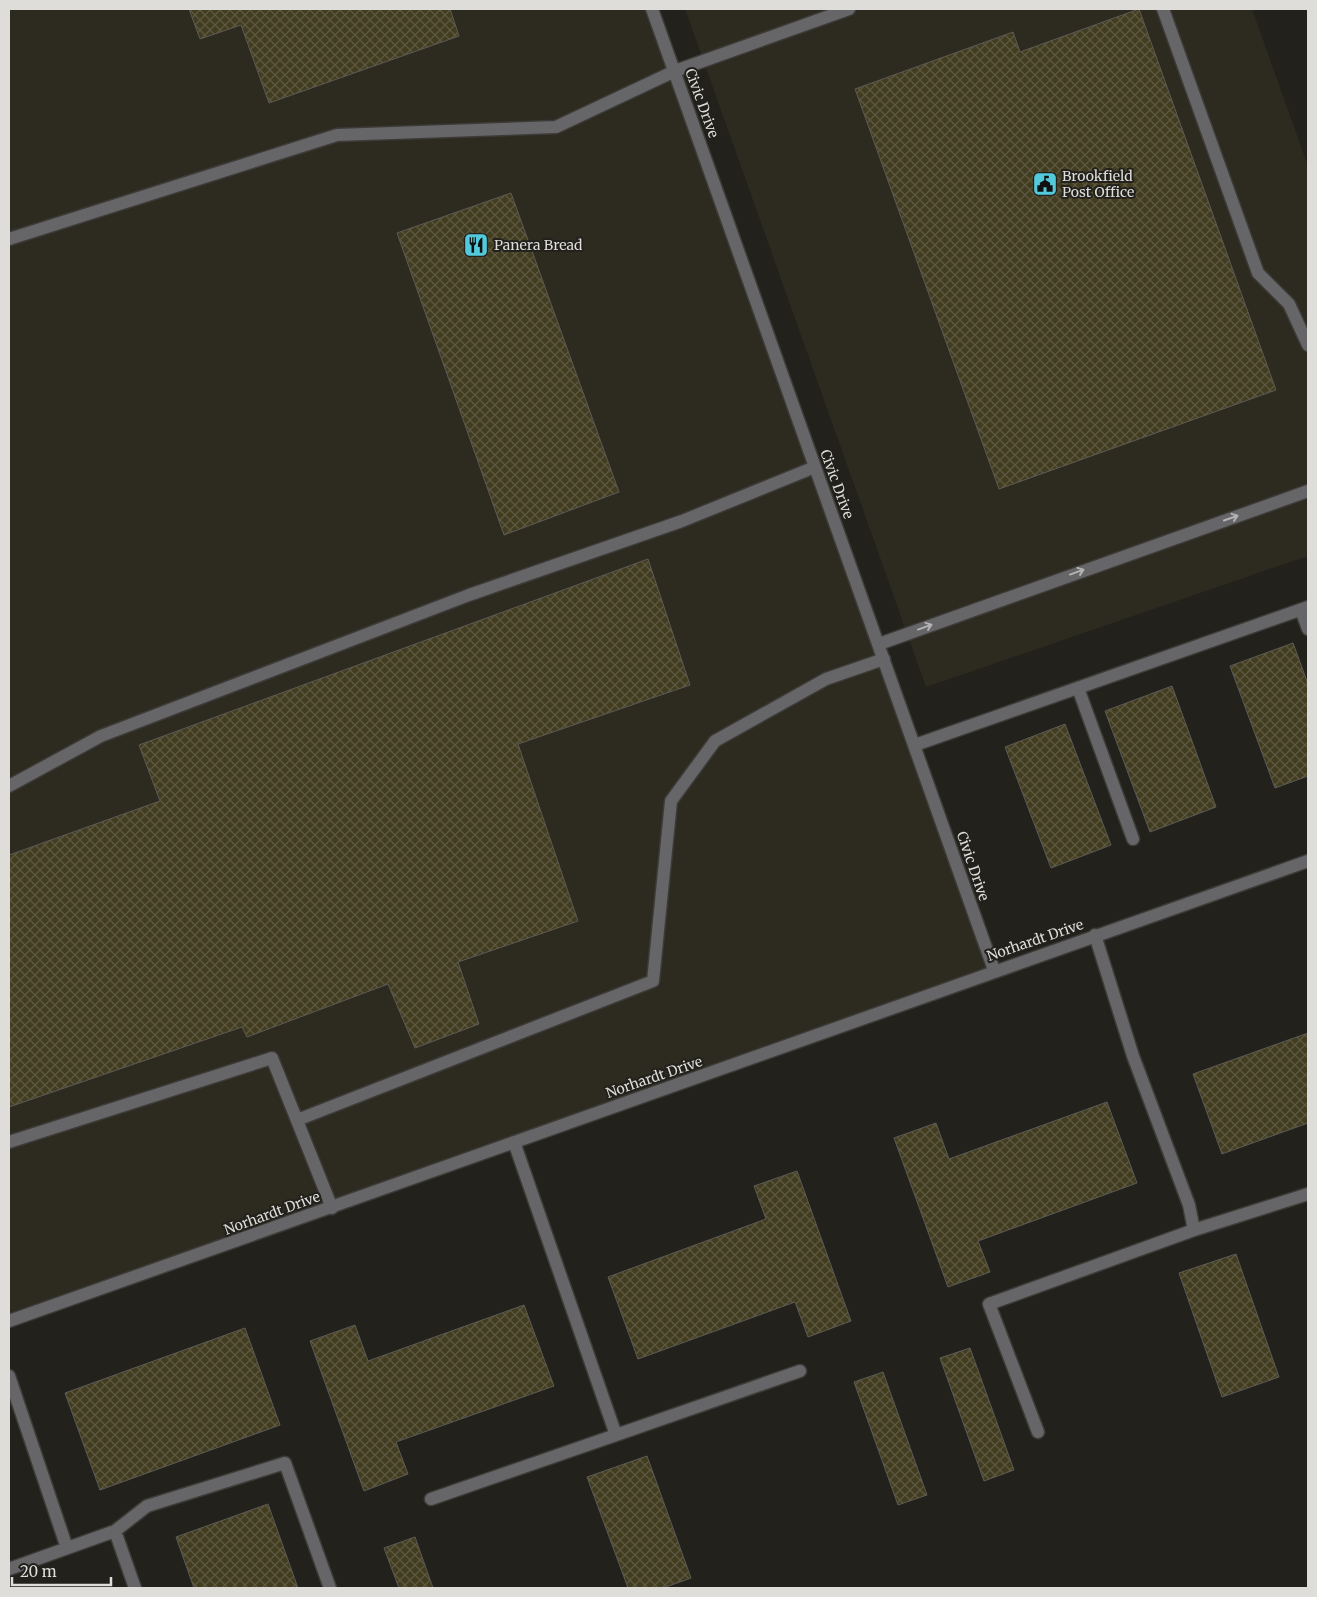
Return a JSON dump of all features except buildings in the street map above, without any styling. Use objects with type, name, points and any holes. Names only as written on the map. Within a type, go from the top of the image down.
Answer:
[{"type":"street","name":"Civic Drive","points":[[652,9],[994,970]]},
{"type":"street","points":[[9,239],[337,135],[556,127],[675,71],[849,9]]},
{"type":"street","points":[[1163,9],[1258,273],[1289,304],[1308,345]]},
{"type":"street","points":[[9,786],[101,736],[469,595],[682,521],[815,467]]},
{"type":"street","points":[[879,644],[1308,491]]},
{"type":"street","points":[[915,745],[1305,609],[1308,628]]},
{"type":"street","points":[[297,1120],[653,981],[671,801],[715,741],[826,679],[884,659]]},
{"type":"street","points":[[1078,688],[1133,839]]},
{"type":"street","name":"Norhardt Drive","points":[[9,1321],[332,1208],[994,970],[1308,861]]},
{"type":"street","points":[[1095,935],[1133,1056],[1189,1205],[1194,1230]]},
{"type":"street","points":[[9,1142],[272,1058],[332,1208]]},
{"type":"street","points":[[514,1142],[616,1435]]},
{"type":"street","points":[[1038,1432],[989,1304],[1194,1230],[1308,1194]]},
{"type":"street","points":[[431,1499],[800,1371]]},
{"type":"street","points":[[9,1376],[66,1548]]},
{"type":"street","points":[[9,1569],[115,1531],[147,1506],[285,1463],[330,1588]]},
{"type":"street","points":[[115,1531],[135,1588]]},
{"type":"shaded area","points":[[9,9],[652,9],[994,970],[9,1321]]},
{"type":"shaded area","points":[[685,9],[1252,9],[1308,166],[1308,556],[926,687]]},
{"type":"place","name":"Brookfield Post Office","points":[[1045,184]]},
{"type":"place","name":"Panera Bread","points":[[476,245]]}]
